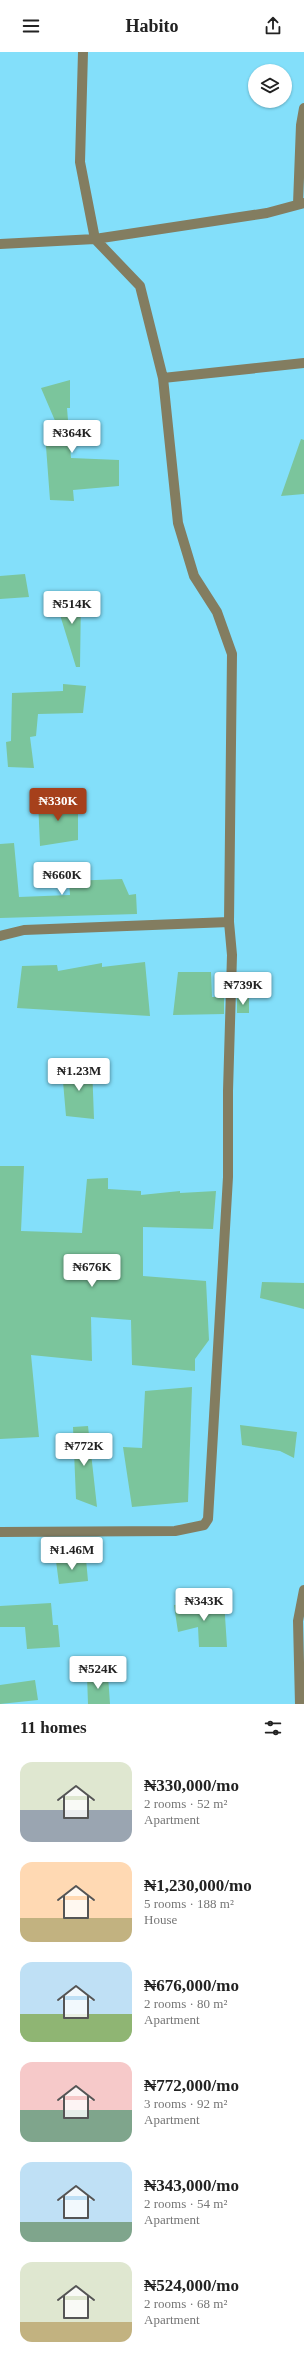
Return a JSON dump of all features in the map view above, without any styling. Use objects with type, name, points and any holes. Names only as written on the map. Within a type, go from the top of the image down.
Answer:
[{"type":"street","points":[[0,1532],[175,1531],[204,1525],[208,1519],[228,1177],[228,1091],[232,976],[228,922],[232,654],[217,612],[194,576],[178,524],[163,378],[140,286],[95,239],[80,162],[83,52]]},
{"type":"street","points":[[0,244],[95,239],[267,212],[301,203],[301,125],[304,108]]},
{"type":"street","points":[[163,378],[304,364]]},
{"type":"street","points":[[0,936],[24,930],[228,922]]},
{"type":"street","points":[[300,1704],[298,1621],[304,1590]]},
{"type":"building","points":[[70,380],[70,408],[67,408],[71,458],[119,460],[119,486],[73,490],[74,501],[50,500],[45,433],[59,430],[41,388]]},
{"type":"building","points":[[301,439],[304,440],[304,494],[281,496]]},
{"type":"building","points":[[25,574],[29,597],[0,599],[0,576]]},
{"type":"building","points":[[81,597],[80,667],[76,667],[61,618],[60,598]]},
{"type":"building","points":[[63,684],[86,686],[83,713],[38,714],[36,736],[30,737],[34,768],[8,767],[6,742],[11,741],[12,693],[63,691]]},
{"type":"building","points":[[38,800],[78,801],[78,840],[40,846]]},
{"type":"building","points":[[14,843],[19,897],[70,895],[69,881],[122,879],[129,895],[136,894],[137,914],[0,918],[0,844]]},
{"type":"building","points":[[145,962],[150,1016],[17,1008],[22,966],[57,965],[58,971],[102,963],[102,967]]},
{"type":"building","points":[[178,972],[211,972],[212,997],[224,997],[224,1014],[173,1015]]},
{"type":"building","points":[[237,998],[249,998],[249,1013],[237,1013]]},
{"type":"building","points":[[92,1065],[94,1119],[66,1116],[62,1070]]},
{"type":"building","points":[[0,1166],[24,1166],[21,1231],[82,1233],[87,1179],[108,1178],[108,1189],[141,1191],[141,1195],[180,1191],[180,1193],[216,1191],[213,1229],[143,1227],[143,1276],[206,1281],[209,1340],[195,1359],[195,1371],[132,1365],[131,1320],[91,1317],[92,1361],[31,1355],[39,1437],[0,1439]]},
{"type":"building","points":[[262,1282],[304,1283],[304,1309],[260,1298]]},
{"type":"building","points":[[192,1387],[188,1502],[132,1507],[123,1447],[142,1448],[145,1391]]},
{"type":"building","points":[[240,1425],[297,1432],[294,1458],[280,1451],[242,1445]]},
{"type":"building","points":[[88,1426],[97,1507],[76,1499],[73,1427]]},
{"type":"building","points":[[86,1559],[88,1581],[59,1584],[56,1561]]},
{"type":"building","points":[[224,1600],[227,1647],[199,1647],[198,1627],[178,1632],[174,1605]]},
{"type":"building","points":[[51,1603],[53,1625],[58,1625],[60,1647],[27,1649],[25,1627],[0,1627],[0,1606]]},
{"type":"building","points":[[108,1675],[110,1704],[88,1704],[87,1676]]},
{"type":"building","points":[[35,1680],[38,1700],[0,1704],[0,1685]]}]
